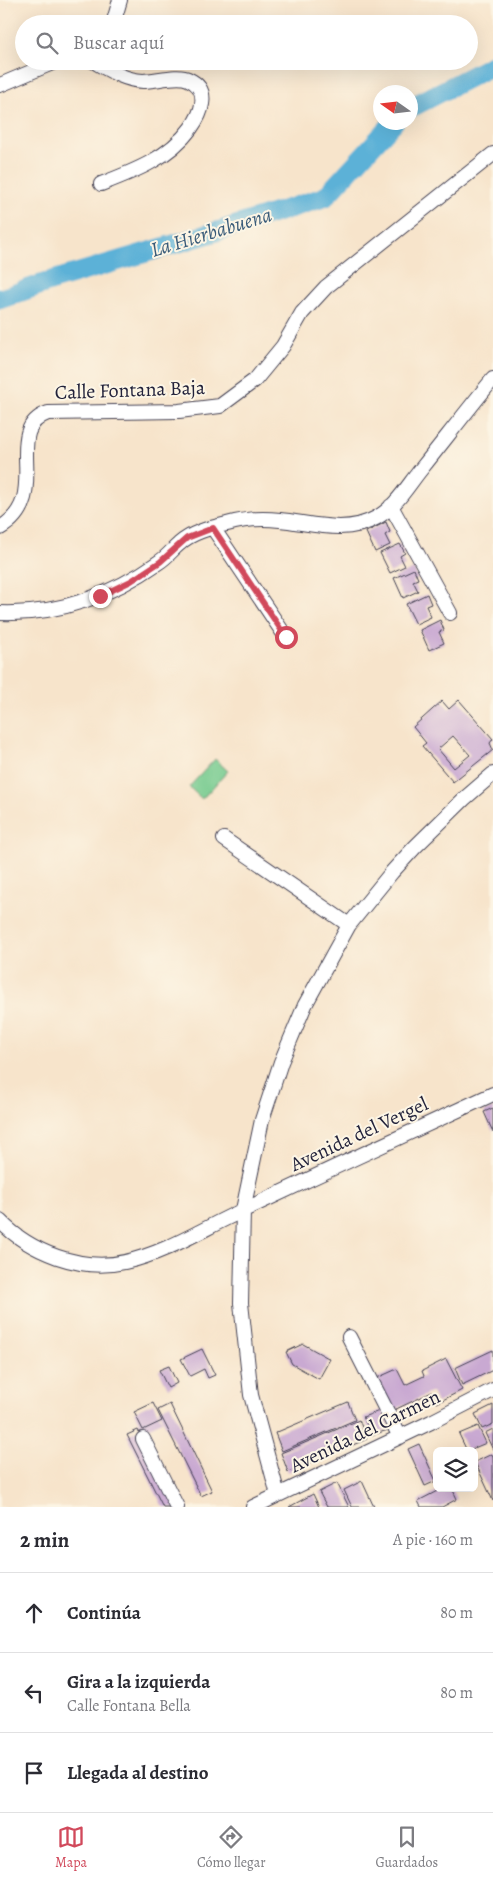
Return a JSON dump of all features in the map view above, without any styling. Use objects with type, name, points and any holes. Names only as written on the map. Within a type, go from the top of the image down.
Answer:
[{"type":"street","points":[[117,15],[120,0]]},
{"type":"street","points":[[0,85],[36,70]]},
{"type":"street","points":[[101,184],[140,169],[164,155],[182,140],[202,106],[202,92],[194,82],[186,78],[141,81],[120,76],[109,70]]},
{"type":"street","name":"Calle Fontana Baja","points":[[0,528],[13,517],[20,505],[22,492],[15,457],[15,444],[20,432],[29,422],[48,413],[179,411],[220,406],[255,380],[283,346],[302,313],[326,287],[493,154]]},
{"type":"street","points":[[0,613],[50,610],[67,607],[100,596],[131,581],[160,562],[187,538],[213,528],[243,520],[269,519],[331,526],[349,526],[376,518],[391,506],[493,379]]},
{"type":"street","points":[[391,506],[450,613]]},
{"type":"street","points":[[213,528],[286,637]]},
{"type":"street","points":[[278,1495],[251,1395],[241,1303],[242,1210],[256,1142],[281,1062],[318,978],[349,925],[415,847],[464,799],[493,774]]},
{"type":"street","points":[[224,839],[349,925]]},
{"type":"street","name":"Avenida del Vergel","points":[[0,1220],[26,1242],[52,1255],[81,1262],[110,1264],[124,1262],[170,1247],[242,1210],[493,1094]]},
{"type":"street","points":[[349,1338],[400,1437]]},
{"type":"street","name":"Avenida del Carmen","points":[[253,1507],[493,1390]]},
{"type":"street","points":[[144,1439],[177,1507]]},
{"type":"green space","points":[[215,759],[228,771],[202,799],[189,787]]},
{"type":"building","points":[[386,522],[390,532],[385,535],[390,545],[375,552],[366,532]]},
{"type":"building","points":[[400,544],[405,553],[400,556],[405,566],[390,573],[380,553]]},
{"type":"building","points":[[414,569],[418,579],[413,581],[418,591],[403,598],[394,578]]},
{"type":"building","points":[[427,594],[431,604],[426,606],[431,617],[416,624],[406,604]]},
{"type":"building","points":[[440,620],[444,630],[439,632],[444,643],[429,650],[420,630]]},
{"type":"building","points":[[459,700],[493,739],[490,743],[493,750],[453,782],[422,746],[426,743],[413,727],[442,701],[449,709]],"holes":[[[453,736],[470,755],[454,768],[438,749]]]},
{"type":"building","points":[[493,1108],[493,1132],[484,1112]]},
{"type":"building","points":[[303,1344],[330,1359],[319,1379],[292,1364],[286,1352]]},
{"type":"building","points":[[202,1349],[215,1375],[208,1378],[204,1369],[190,1376],[181,1359]]},
{"type":"building","points":[[493,1350],[493,1370],[462,1385],[455,1368]]},
{"type":"building","points":[[446,1359],[462,1390],[437,1403],[432,1392],[392,1411],[377,1378],[397,1369],[405,1385],[424,1376],[422,1371]]},
{"type":"building","points":[[169,1366],[177,1383],[168,1388],[159,1370]]},
{"type":"building","points":[[348,1402],[355,1420],[282,1451],[275,1433]]},
{"type":"building","points":[[153,1403],[162,1421],[143,1430],[134,1412]]},
{"type":"building","points":[[170,1404],[212,1491],[201,1496],[158,1410]]},
{"type":"building","points":[[493,1405],[493,1424],[482,1429],[475,1414]]},
{"type":"building","points":[[382,1410],[391,1429],[372,1435],[363,1417]]},
{"type":"building","points":[[359,1420],[367,1439],[288,1472],[281,1453]]},
{"type":"building","points":[[478,1426],[486,1443],[476,1447],[465,1447],[459,1434]]},
{"type":"building","points":[[493,1429],[493,1450],[485,1433]]},
{"type":"building","points":[[138,1430],[177,1507],[163,1507],[127,1435]]},
{"type":"building","points":[[419,1444],[433,1474],[433,1482],[425,1486],[408,1449]]},
{"type":"building","points":[[492,1454],[493,1501],[478,1468],[478,1461]]},
{"type":"building","points":[[362,1481],[374,1507],[352,1507],[344,1490]]},
{"type":"building","points":[[337,1483],[349,1507],[327,1507],[319,1492]]},
{"type":"building","points":[[435,1492],[454,1492],[457,1499],[442,1507],[421,1507],[418,1501]]},
{"type":"building","points":[[313,1494],[319,1507],[289,1507]]},
{"type":"waterway","name":"La Hierbabuena","points":[[418,104],[493,65]]},
{"type":"waterway","name":"La Hierbabuena","points":[[0,299],[54,280],[325,197],[387,130]]},
{"type":"route","points":[[100,596],[131,581],[160,562],[195,533],[213,528],[286,637]]}]
